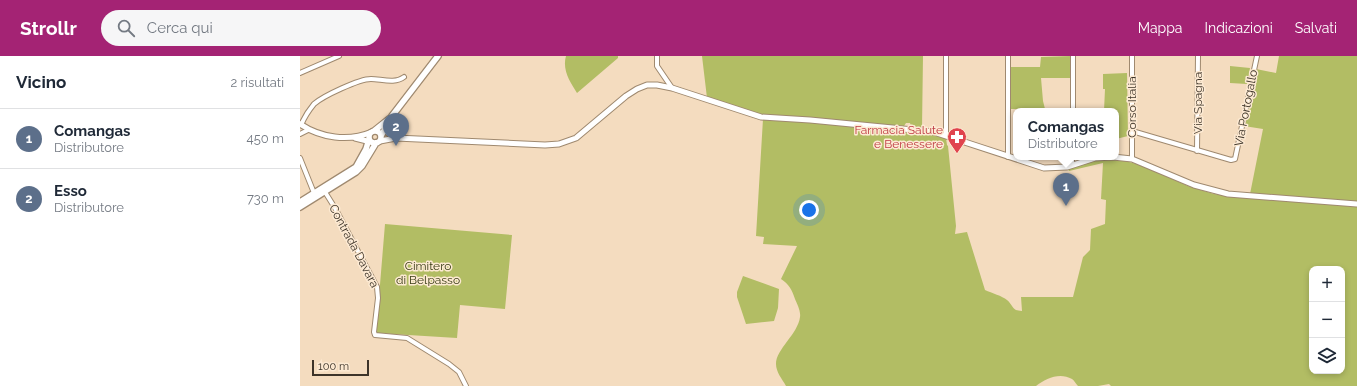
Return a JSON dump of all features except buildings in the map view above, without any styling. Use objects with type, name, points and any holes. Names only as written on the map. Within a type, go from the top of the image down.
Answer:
[{"type":"main road","points":[[300,207],[359,170],[392,116],[438,56]]},
{"type":"main road","points":[[378,137],[369,135],[392,116]]},
{"type":"main road","points":[[374,131],[378,137]]},
{"type":"main road","points":[[300,202],[353,169],[360,161],[366,149],[378,137]]},
{"type":"street","points":[[300,73],[339,56]]},
{"type":"street","points":[[657,56],[657,66],[672,88]]},
{"type":"street","points":[[946,56],[946,136]]},
{"type":"street","points":[[1008,56],[1008,157]]},
{"type":"street","points":[[1073,56],[1073,108]]},
{"type":"street","name":"Corso Italia","points":[[1132,56],[1132,159]]},
{"type":"street","name":"Via Spagna","points":[[1197,151],[1198,56]]},
{"type":"street","name":"Via Portogallo","points":[[1197,151],[1231,160],[1236,159],[1257,56]]},
{"type":"street","points":[[374,131],[361,136],[325,136],[308,130],[300,125],[315,104],[324,97],[350,85],[364,80],[394,81],[404,77]]},
{"type":"street","points":[[350,137],[361,139],[378,137],[546,145],[559,144],[576,138],[632,91],[647,85],[656,85],[672,88],[762,117],[934,132],[1013,159]]},
{"type":"street","points":[[300,134],[308,130]]},
{"type":"street","points":[[1132,131],[1197,151]]},
{"type":"street","points":[[378,137],[396,138]]},
{"type":"street","points":[[361,139],[364,142],[366,149]]},
{"type":"street","points":[[300,158],[314,193]]},
{"type":"street","points":[[1119,158],[1132,159],[1194,186],[1221,193],[1357,204]]},
{"type":"street","points":[[1018,160],[1044,168],[1061,168],[1089,160]]},
{"type":"street","points":[[1072,160],[1072,165]]},
{"type":"street","name":"Contrada Davara","points":[[325,192],[377,288],[378,298],[374,332],[375,335],[407,338],[450,364],[459,372],[466,386]]},
{"type":"green space","points":[[566,56],[618,56],[618,58],[577,93],[569,80],[566,71]]},
{"type":"green space","points":[[702,56],[923,56],[922,128],[911,126],[910,123],[906,123],[904,126],[762,115],[707,98]]},
{"type":"green space","points":[[1071,56],[1071,78],[1041,78],[1045,108],[1011,109],[1011,67],[1040,67],[1041,57]]},
{"type":"green space","points":[[1279,56],[1357,56],[1357,202],[1250,194],[1263,129],[1244,126],[1256,69],[1276,73]]},
{"type":"green space","points":[[1230,66],[1250,68],[1247,84],[1230,83]]},
{"type":"green space","points":[[1127,73],[1128,136],[1119,138],[1119,108],[1104,108],[1105,89],[1103,89],[1103,74]]},
{"type":"green space","points":[[763,119],[930,134],[946,138],[956,226],[955,234],[967,232],[985,290],[1005,299],[1014,309],[1019,311],[1022,311],[1021,297],[1073,297],[1083,257],[1090,250],[1091,229],[1105,224],[1106,200],[1101,199],[1103,163],[1069,171],[1068,169],[1093,161],[1114,160],[1141,165],[1188,186],[1214,194],[1357,207],[1357,386],[1111,386],[1109,384],[1098,386],[1078,386],[1072,379],[1058,376],[1049,378],[1036,386],[786,386],[777,370],[777,358],[795,329],[800,315],[799,308],[791,290],[781,279],[797,246],[763,244],[764,237],[756,236]]},
{"type":"green space","name":"Cimitero di Belpasso","points":[[385,224],[512,235],[505,309],[460,305],[457,338],[376,333]]},
{"type":"green space","points":[[743,276],[779,289],[778,308],[774,321],[746,324],[737,297],[737,292]]},
{"type":"place","name":"Esso","points":[[396,146]]},
{"type":"place","name":"Farmacia Salute e Benessere","points":[[957,154]]},
{"type":"place","name":"Comangas","points":[[1066,206]]}]
